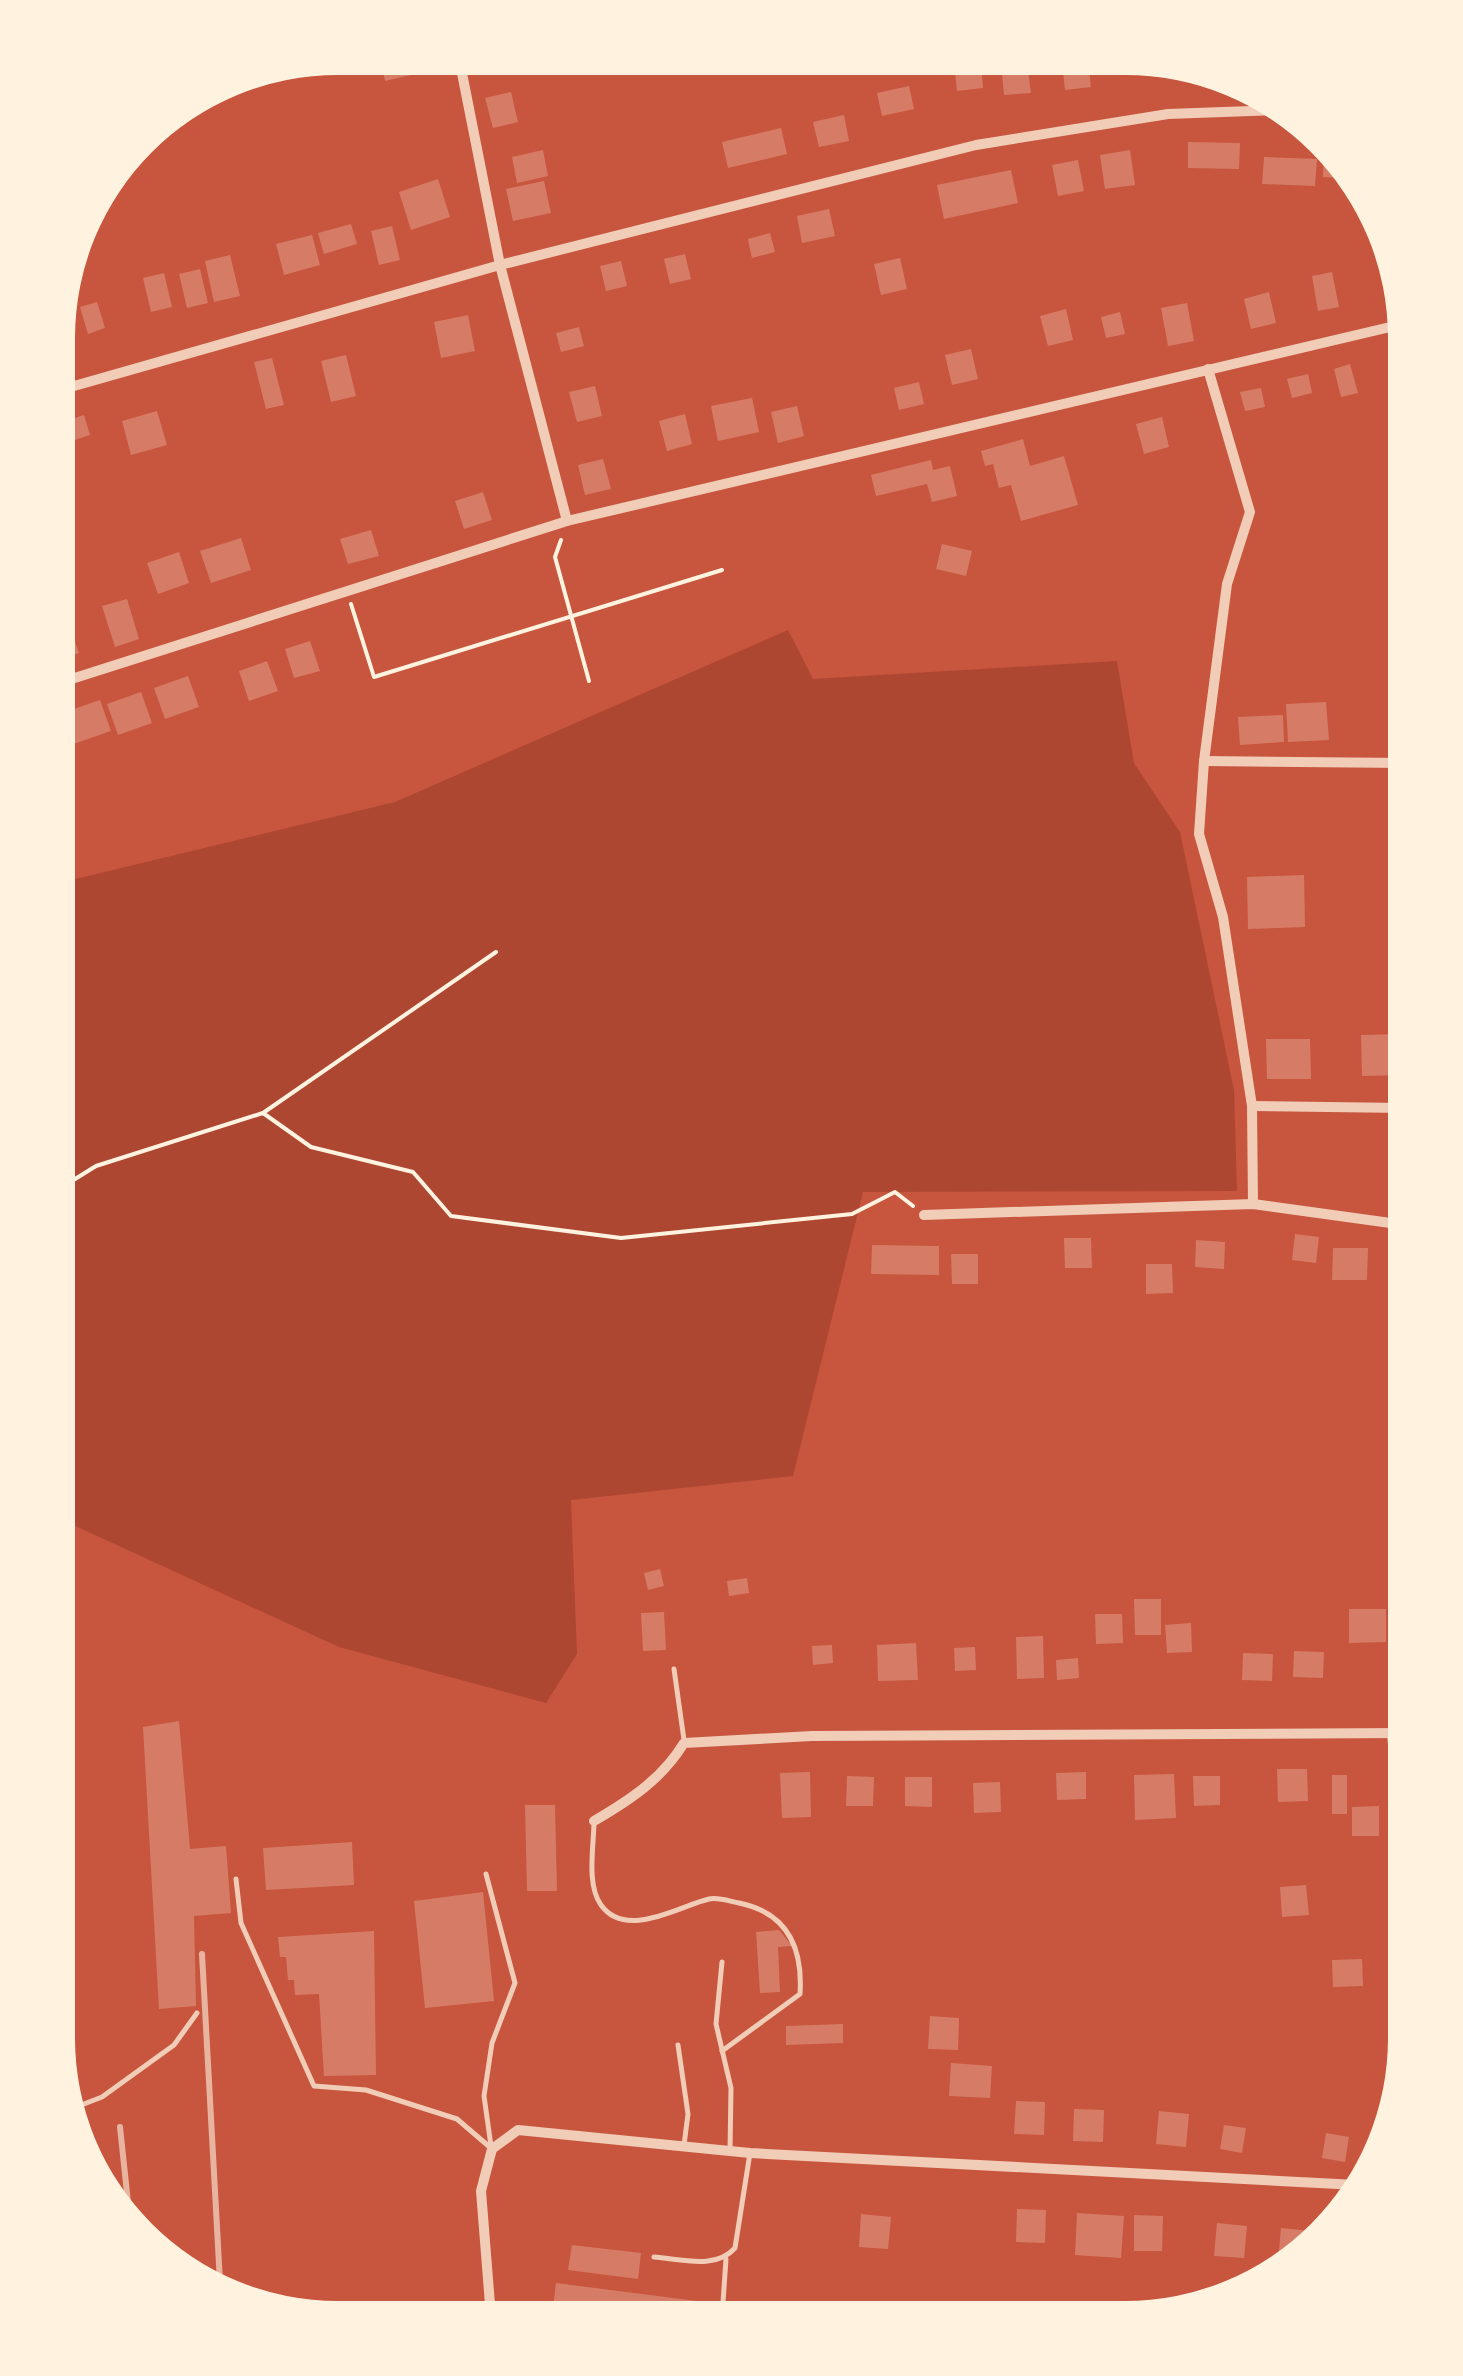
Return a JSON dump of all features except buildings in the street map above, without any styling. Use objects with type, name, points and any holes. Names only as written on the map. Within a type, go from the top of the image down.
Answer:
[{"type":"street","points":[[462,75],[500,266],[567,522]]},
{"type":"street","points":[[75,386],[500,266],[976,145],[1168,114],[1258,111]]},
{"type":"street","points":[[75,678],[567,522],[1387,328]]},
{"type":"street","points":[[1208,369],[1250,512],[1227,584],[1204,761],[1200,834],[1223,917],[1252,1106],[1253,1204]]},
{"type":"street","points":[[1204,761],[1388,763]]},
{"type":"street","points":[[1252,1106],[1388,1108]]},
{"type":"street","points":[[924,1215],[1253,1204],[1387,1223]]},
{"type":"street","points":[[594,1821],[633,1798],[672,1763],[684,1744],[812,1736],[1387,1734]]},
{"type":"street","points":[[490,2301],[481,2191],[492,2149],[518,2130],[750,2153],[1343,2185]]},
{"type":"lane","points":[[674,1669],[684,1744]]},
{"type":"lane","points":[[594,1821],[595,1892],[601,1906],[612,1915],[654,1918],[712,1897],[752,1905],[773,1916],[794,1940],[800,1956],[800,1994],[722,2052]]},
{"type":"lane","points":[[486,1874],[515,1984],[492,2042],[484,2096],[492,2149]]},
{"type":"lane","points":[[236,1879],[240,1923],[314,2086],[366,2090],[457,2119],[492,2149]]},
{"type":"lane","points":[[722,1962],[716,2024],[731,2088],[730,2151]]},
{"type":"lane","points":[[84,2104],[102,2097],[174,2045],[196,2013]]},
{"type":"lane","points":[[678,2045],[688,2114],[684,2145]]},
{"type":"lane","points":[[723,2301],[726,2259],[735,2248],[750,2153]]},
{"type":"lane","points":[[654,2257],[713,2262],[726,2259]]},
{"type":"path","points":[[567,522],[555,557],[588,682]]},
{"type":"path","points":[[347,591],[374,677],[722,570]]},
{"type":"path","points":[[75,1179],[96,1166],[263,1113],[496,952]]},
{"type":"path","points":[[263,1113],[311,1147],[412,1172],[451,1216],[621,1238],[852,1214],[895,1192],[924,1215]]},
{"type":"shaded area","points":[[788,630],[813,679],[1117,661],[1134,763],[1180,832],[1234,1090],[1237,1191],[863,1192],[793,1476],[571,1500],[577,1654],[546,1703],[339,1647],[75,1526],[75,879],[395,802]]},
{"type":"railway","points":[[202,1954],[219,2273]]},
{"type":"railway","points":[[120,2127],[127,2195]]}]
